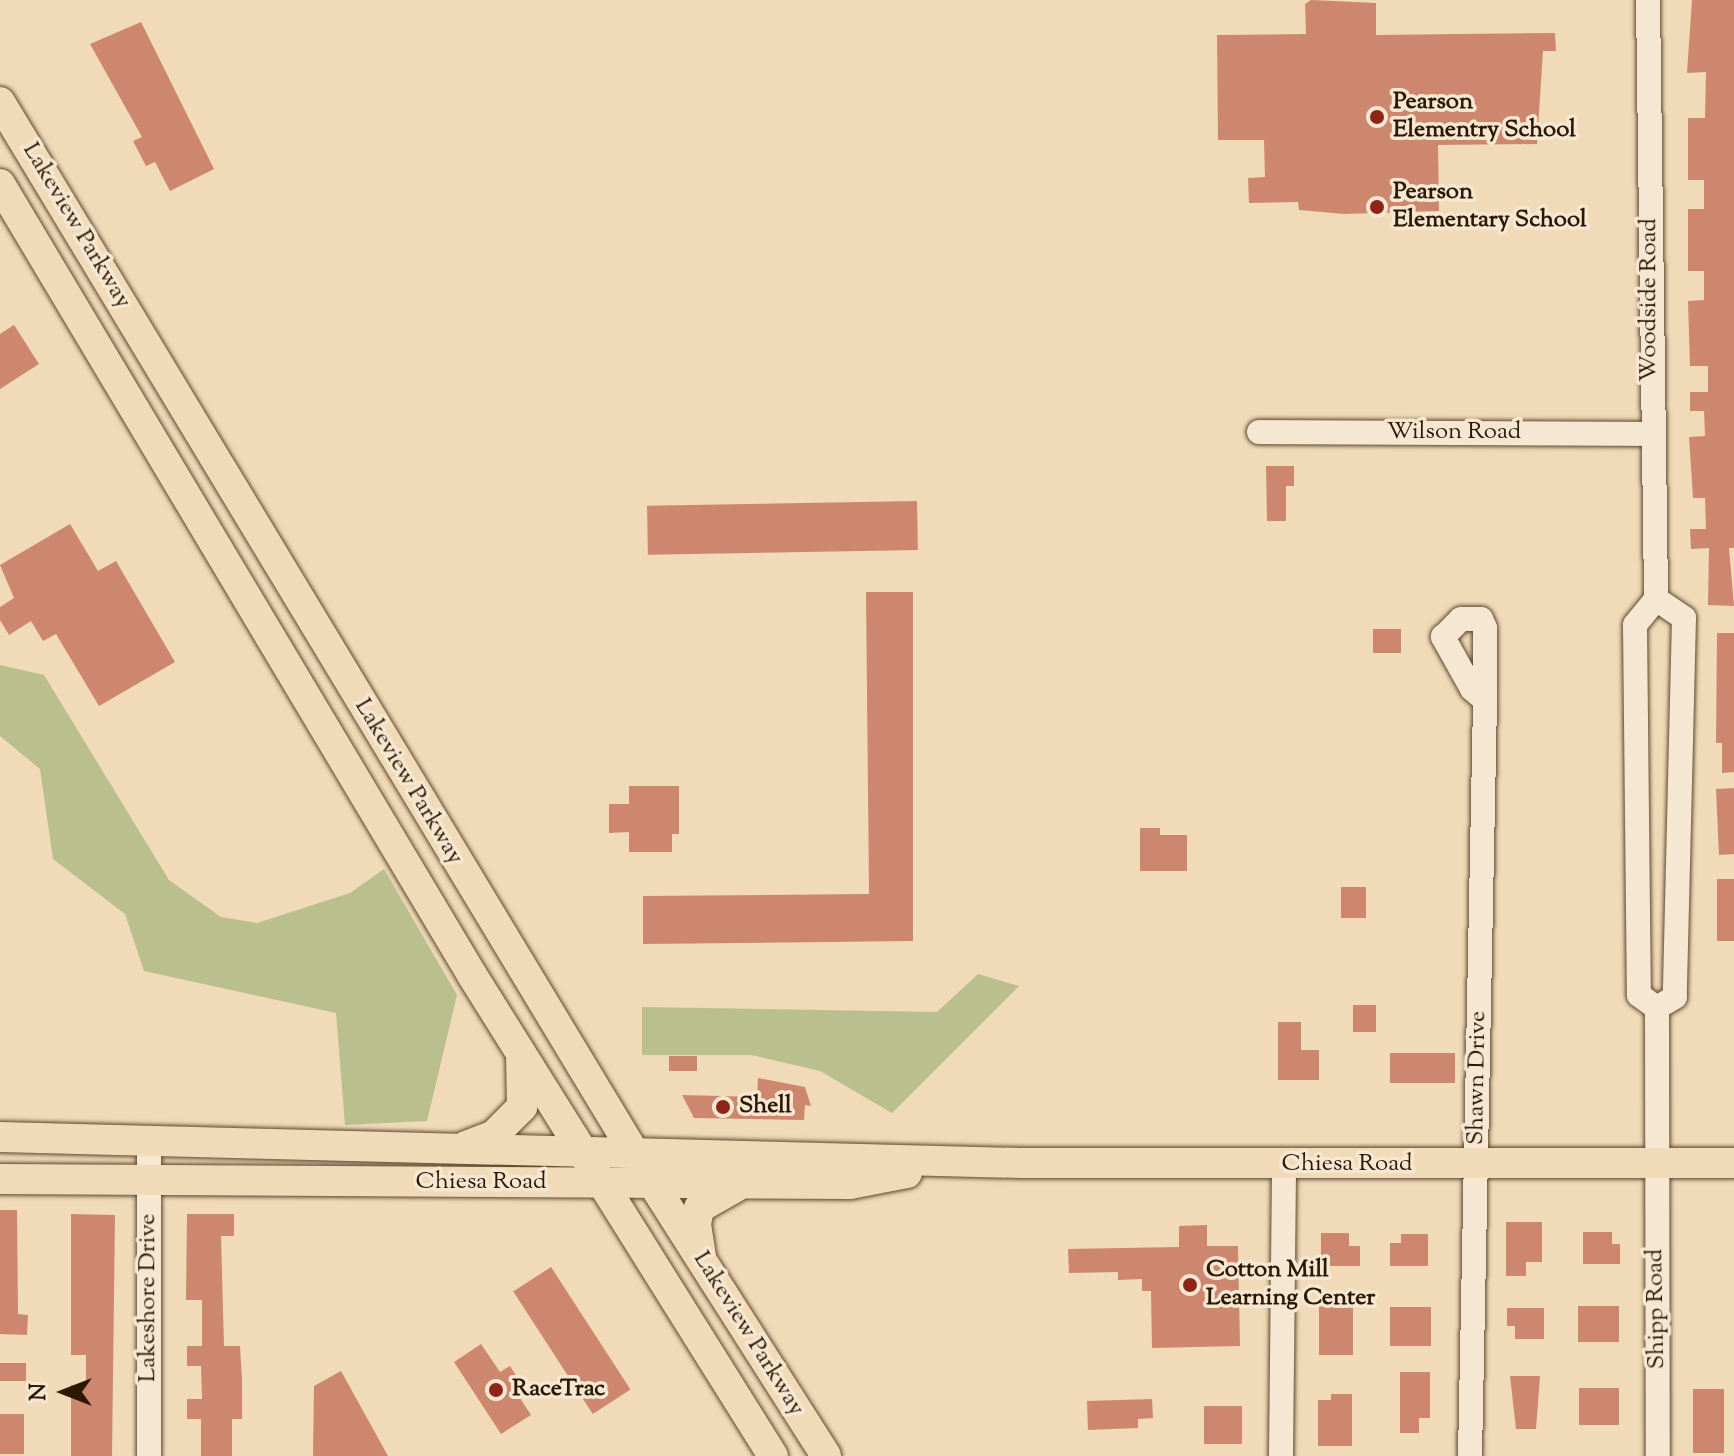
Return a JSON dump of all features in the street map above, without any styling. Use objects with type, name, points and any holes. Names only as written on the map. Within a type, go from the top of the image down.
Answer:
[{"type":"main road","name":"Lakeview Parkway","points":[[0,102],[653,1184],[826,1456]]},
{"type":"main road","name":"Lakeview Parkway","points":[[0,182],[521,1052],[773,1456]]},
{"type":"main road","points":[[0,182],[29,203],[73,274],[83,280],[105,272]]},
{"type":"main road","points":[[262,624],[305,612]]},
{"type":"main road","points":[[459,1149],[494,1135],[522,1107],[521,1052]]},
{"type":"main road","name":"Chiesa Road","points":[[0,1137],[959,1162],[1284,1166],[1734,1163]]},
{"type":"main road","points":[[284,1181],[304,1166],[363,1160],[407,1147]]},
{"type":"main road","name":"Chiesa Road","points":[[0,1179],[850,1184],[959,1162]]},
{"type":"main road","points":[[702,1262],[696,1224],[699,1208],[742,1184]]},
{"type":"street","name":"Woodside Road","points":[[1648,0],[1650,434],[1656,599]]},
{"type":"street","name":"Wilson Road","points":[[1259,432],[1650,434]]},
{"type":"street","points":[[1656,599],[1684,618],[1675,997],[1657,1008],[1639,995],[1635,640],[1635,625],[1656,599]]},
{"type":"street","name":"Shawn Drive","points":[[1470,1456],[1475,1165],[1481,1132],[1485,700]]},
{"type":"street","points":[[1655,1162],[1657,1008]]},
{"type":"street","name":"Lakeshore Drive","points":[[149,1139],[149,1456]]},
{"type":"street","name":"Shipp Road","points":[[1655,1162],[1658,1456]]},
{"type":"street","points":[[1281,1456],[1284,1166]]},
{"type":"green space","points":[[0,665],[44,675],[169,880],[221,917],[257,923],[350,893],[384,869],[457,995],[427,1121],[345,1125],[336,1013],[144,971],[125,914],[53,859],[40,769],[0,736]]},
{"type":"green space","points":[[978,974],[1019,986],[892,1113],[820,1071],[751,1055],[642,1055],[642,1007],[937,1012]]},
{"type":"building","name":"Pearson Elementry School","points":[[1311,0],[1376,3],[1376,35],[1555,33],[1556,51],[1543,51],[1537,144],[1438,145],[1439,211],[1344,214],[1299,210],[1298,202],[1249,203],[1248,178],[1265,177],[1264,140],[1218,140],[1217,35],[1306,34],[1305,4]]},
{"type":"building","points":[[1692,0],[1734,0],[1734,548],[1729,548],[1734,606],[1708,605],[1709,548],[1691,549],[1690,529],[1706,529],[1705,498],[1693,498],[1689,437],[1705,436],[1704,411],[1690,411],[1690,392],[1708,392],[1708,366],[1690,366],[1688,301],[1704,300],[1704,271],[1688,271],[1688,209],[1704,209],[1704,180],[1688,180],[1688,118],[1705,118],[1706,72],[1687,73]]},
{"type":"building","points":[[141,22],[214,169],[170,191],[155,162],[146,166],[133,141],[142,137],[90,44]]},
{"type":"building","points":[[14,325],[39,364],[0,389],[0,334]]},
{"type":"building","points":[[1266,466],[1294,466],[1294,486],[1286,486],[1286,521],[1267,521]]},
{"type":"building","points":[[917,501],[918,550],[648,555],[647,506]]},
{"type":"building","points":[[70,524],[98,571],[116,561],[175,662],[99,706],[56,634],[43,641],[31,621],[9,635],[0,620],[0,607],[14,598],[0,565]]},
{"type":"building","points":[[866,592],[913,592],[913,941],[643,944],[643,896],[869,894]]},
{"type":"building","points":[[1373,629],[1401,629],[1401,653],[1373,653]]},
{"type":"building","points":[[1717,633],[1734,633],[1734,772],[1722,773],[1722,743],[1716,743]]},
{"type":"building","points":[[629,786],[679,786],[679,834],[672,834],[672,852],[629,852],[629,832],[609,833],[609,804],[629,804]]},
{"type":"building","points":[[1734,788],[1734,854],[1719,855],[1716,789]]},
{"type":"building","points":[[1140,828],[1160,828],[1160,835],[1187,835],[1187,871],[1140,871]]},
{"type":"building","points":[[1717,879],[1734,879],[1734,941],[1717,941]]},
{"type":"building","points":[[1341,887],[1366,887],[1366,918],[1341,918]]},
{"type":"building","points":[[1353,1005],[1376,1005],[1376,1032],[1353,1032]]},
{"type":"building","points":[[1278,1022],[1301,1022],[1301,1050],[1319,1050],[1319,1080],[1278,1080]]},
{"type":"building","points":[[1390,1053],[1455,1053],[1455,1083],[1390,1083]]},
{"type":"building","points":[[669,1056],[697,1056],[697,1071],[669,1071]]},
{"type":"building","points":[[758,1078],[805,1087],[811,1106],[805,1105],[804,1120],[694,1118],[682,1095],[757,1097]]},
{"type":"building","points":[[0,1210],[17,1210],[18,1314],[28,1315],[27,1335],[0,1334]]},
{"type":"building","points":[[71,1214],[115,1215],[112,1456],[71,1456],[71,1385],[86,1385],[86,1355],[71,1355]]},
{"type":"building","points":[[187,1214],[234,1214],[234,1236],[221,1236],[224,1346],[240,1346],[242,1380],[242,1419],[232,1419],[232,1456],[201,1456],[201,1419],[187,1419],[187,1399],[202,1399],[201,1366],[187,1366],[187,1346],[202,1346],[202,1300],[186,1300]]},
{"type":"building","points":[[1506,1222],[1542,1222],[1542,1262],[1526,1262],[1526,1276],[1506,1276]]},
{"type":"building","name":"Cotton Mill Learning Center","points":[[1207,1225],[1207,1246],[1238,1246],[1240,1346],[1152,1348],[1151,1291],[1142,1291],[1142,1279],[1118,1280],[1118,1272],[1069,1273],[1068,1249],[1179,1247],[1179,1226]]},
{"type":"building","points":[[1583,1232],[1612,1232],[1612,1244],[1620,1244],[1620,1264],[1583,1264]]},
{"type":"building","points":[[1321,1233],[1349,1233],[1349,1246],[1360,1246],[1360,1266],[1321,1266]]},
{"type":"building","points":[[1401,1234],[1428,1234],[1428,1266],[1390,1266],[1390,1243],[1401,1243]]},
{"type":"building","name":"RaceTrac","points":[[551,1267],[631,1389],[593,1414],[513,1292]]},
{"type":"building","points":[[1330,1291],[1353,1291],[1353,1355],[1319,1355],[1319,1299],[1330,1299]]},
{"type":"building","points":[[1578,1306],[1619,1306],[1619,1342],[1578,1342]]},
{"type":"building","points":[[1390,1307],[1431,1307],[1431,1346],[1390,1346]]},
{"type":"building","points":[[1507,1308],[1544,1308],[1544,1339],[1515,1339],[1515,1326],[1507,1326]]},
{"type":"building","name":"RaceTrac","points":[[481,1344],[500,1372],[510,1366],[524,1388],[516,1392],[531,1415],[501,1434],[454,1362]]},
{"type":"building","points":[[0,1363],[26,1363],[26,1381],[0,1381]]},
{"type":"building","points":[[341,1371],[388,1456],[313,1456],[314,1386]]},
{"type":"building","points":[[1400,1372],[1430,1372],[1430,1418],[1419,1418],[1419,1433],[1400,1433]]},
{"type":"building","points":[[1510,1376],[1540,1376],[1536,1429],[1516,1429]]},
{"type":"building","points":[[1579,1388],[1619,1388],[1619,1425],[1579,1425]]},
{"type":"building","points":[[1693,1389],[1724,1389],[1724,1453],[1693,1453]]},
{"type":"building","points":[[1331,1394],[1352,1394],[1352,1446],[1318,1446],[1318,1400],[1331,1400]]},
{"type":"building","points":[[1152,1399],[1153,1418],[1138,1419],[1138,1428],[1088,1430],[1087,1401]]},
{"type":"building","points":[[1204,1406],[1242,1406],[1242,1444],[1204,1444]]},
{"type":"building","points":[[0,1414],[24,1414],[24,1454],[0,1454]]},
{"type":"place","name":"Pearson Elementry School","points":[[1377,117]]},
{"type":"place","name":"Pearson Elementary School","points":[[1377,207]]},
{"type":"place","name":"Shell","points":[[723,1107]]},
{"type":"place","name":"Cotton Mill Learning Center","points":[[1190,1285]]},
{"type":"place","name":"RaceTrac","points":[[496,1390]]}]
